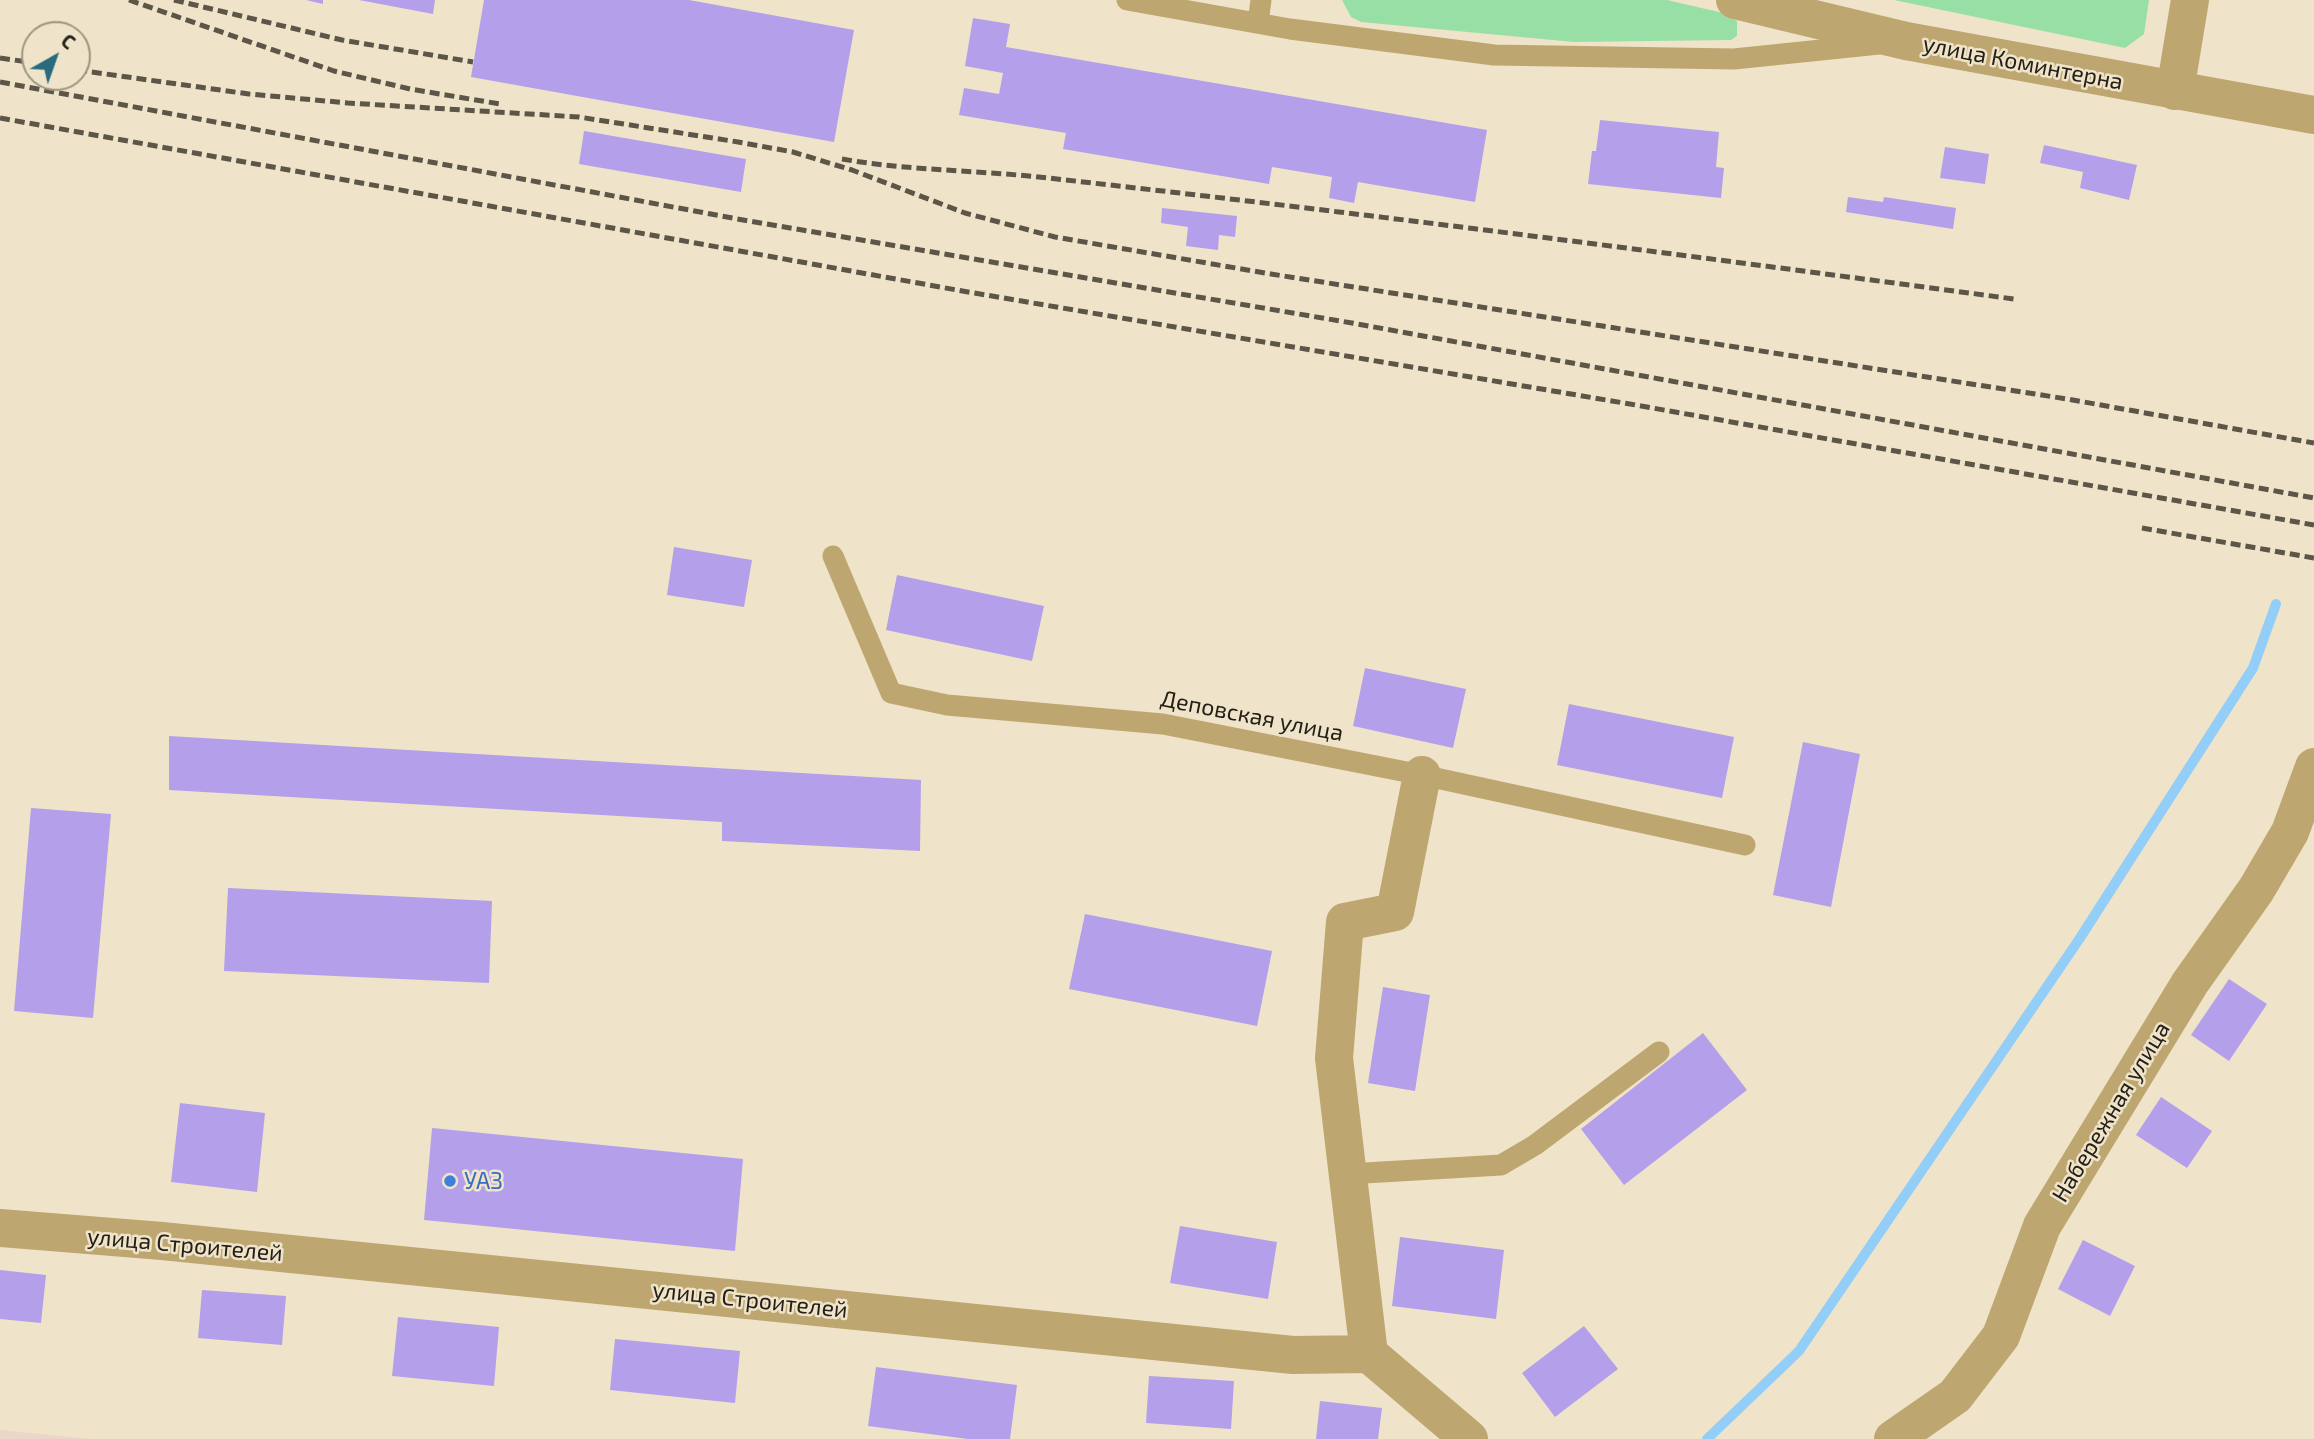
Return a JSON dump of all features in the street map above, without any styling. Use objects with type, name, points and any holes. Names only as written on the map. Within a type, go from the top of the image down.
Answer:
[{"type":"street","name":"улица Коминтерна","points":[[1735,0],[1906,41],[2314,115]]},
{"type":"street","points":[[2175,91],[2190,0]]},
{"type":"street","name":"Набережная улица","points":[[1893,1439],[1955,1396],[2001,1336],[2042,1226],[2190,983],[2256,890],[2290,832],[2314,767]]},
{"type":"street","points":[[1422,775],[1395,912],[1345,922],[1334,1058],[1369,1354],[1469,1439]]},
{"type":"street","name":"улица Строителей","points":[[0,1228],[203,1245],[1293,1354],[1369,1354]]},
{"type":"lane","points":[[1127,0],[1258,23],[1494,55],[1734,60],[1906,41]]},
{"type":"lane","points":[[1258,23],[1261,0]]},
{"type":"lane","name":"Деповская улица","points":[[832,556],[891,693],[947,705],[1163,724],[1422,775],[1745,845]]},
{"type":"lane","points":[[1348,1174],[1501,1164],[1535,1145],[1658,1052]]},
{"type":"shaded area","points":[[0,1430],[92,1439],[0,1439]]},
{"type":"green space","points":[[1342,0],[1667,0],[1723,13],[1737,21],[1737,36],[1731,40],[1574,42],[1361,22],[1351,17]]},
{"type":"green space","points":[[1894,0],[2149,0],[2144,34],[2125,48]]},
{"type":"building","points":[[306,0],[323,0],[323,4]]},
{"type":"building","points":[[359,0],[435,0],[433,14]]},
{"type":"building","points":[[484,0],[689,0],[854,30],[834,142],[471,77]]},
{"type":"building","points":[[973,18],[1010,24],[1006,47],[1487,130],[1475,202],[1358,182],[1354,203],[1329,198],[1332,177],[1272,167],[1269,184],[1063,149],[1066,133],[959,115],[964,88],[999,94],[1003,73],[965,66]]},
{"type":"building","points":[[1600,120],[1719,132],[1716,167],[1724,168],[1721,198],[1588,184],[1592,151],[1596,151]]},
{"type":"building","points":[[584,131],[746,159],[741,192],[579,164]]},
{"type":"building","points":[[2044,145],[2137,165],[2129,200],[2080,188],[2083,172],[2040,163]]},
{"type":"building","points":[[1945,147],[1989,154],[1985,184],[1940,178]]},
{"type":"building","points":[[1848,197],[1883,202],[1884,197],[1956,208],[1953,229],[1846,212]]},
{"type":"building","points":[[1162,208],[1237,216],[1235,237],[1219,235],[1218,250],[1186,246],[1188,227],[1161,223]]},
{"type":"building","points":[[674,547],[752,560],[744,607],[667,595]]},
{"type":"building","points":[[897,575],[1044,606],[1032,661],[886,630]]},
{"type":"building","points":[[1365,668],[1466,689],[1453,748],[1353,726]]},
{"type":"building","points":[[1569,704],[1734,737],[1722,798],[1557,765]]},
{"type":"building","points":[[169,736],[921,780],[920,851],[722,841],[722,822],[169,790]]},
{"type":"building","points":[[1803,742],[1860,754],[1831,907],[1773,895]]},
{"type":"building","points":[[31,808],[111,814],[93,1018],[14,1011]]},
{"type":"building","points":[[228,888],[492,901],[489,983],[224,971]]},
{"type":"building","points":[[1085,914],[1272,951],[1257,1026],[1069,989]]},
{"type":"building","points":[[2229,979],[2267,1004],[2229,1061],[2191,1035]]},
{"type":"building","points":[[1383,987],[1430,995],[1415,1091],[1368,1083]]},
{"type":"building","points":[[1703,1033],[1747,1090],[1624,1185],[1581,1129]]},
{"type":"building","points":[[2161,1097],[2212,1131],[2187,1168],[2136,1135]]},
{"type":"building","points":[[180,1103],[265,1113],[257,1192],[171,1182]]},
{"type":"building","points":[[432,1128],[743,1159],[735,1251],[424,1220]]},
{"type":"building","points":[[1180,1226],[1277,1242],[1268,1299],[1170,1283]]},
{"type":"building","points":[[1400,1237],[1504,1250],[1496,1319],[1392,1306]]},
{"type":"building","points":[[2083,1240],[2135,1266],[2110,1316],[2058,1289]]},
{"type":"building","points":[[0,1270],[46,1275],[41,1323],[0,1319]]},
{"type":"building","points":[[202,1290],[286,1296],[282,1345],[198,1338]]},
{"type":"building","points":[[398,1317],[499,1327],[494,1386],[392,1376]]},
{"type":"building","points":[[1584,1326],[1618,1369],[1555,1417],[1522,1373]]},
{"type":"building","points":[[615,1339],[740,1351],[735,1403],[610,1390]]},
{"type":"building","points":[[876,1367],[1017,1385],[1010,1439],[968,1439],[868,1426]]},
{"type":"building","points":[[1149,1376],[1234,1381],[1231,1429],[1146,1423]]},
{"type":"building","points":[[1320,1401],[1382,1408],[1378,1439],[1316,1439]]},
{"type":"waterway","points":[[1707,1439],[1799,1351],[2080,938],[2253,668],[2276,604]]},
{"type":"railway","points":[[129,0],[334,71],[410,89],[500,104]]},
{"type":"railway","points":[[174,0],[342,40],[473,62]]},
{"type":"railway","points":[[0,58],[21,61]]},
{"type":"railway","points":[[91,72],[249,94],[579,117],[738,142],[793,152],[852,170],[965,213],[1055,237],[1271,274],[2067,399],[2314,443]]},
{"type":"railway","points":[[0,82],[743,220],[1352,323],[2314,498]]},
{"type":"railway","points":[[0,118],[968,292],[1630,404],[2314,525]]},
{"type":"railway","points":[[842,159],[893,166],[1048,178],[1290,206],[2014,299]]},
{"type":"railway","points":[[2142,528],[2314,558]]},
{"type":"place","name":"УАЗ","points":[[450,1181]]}]
